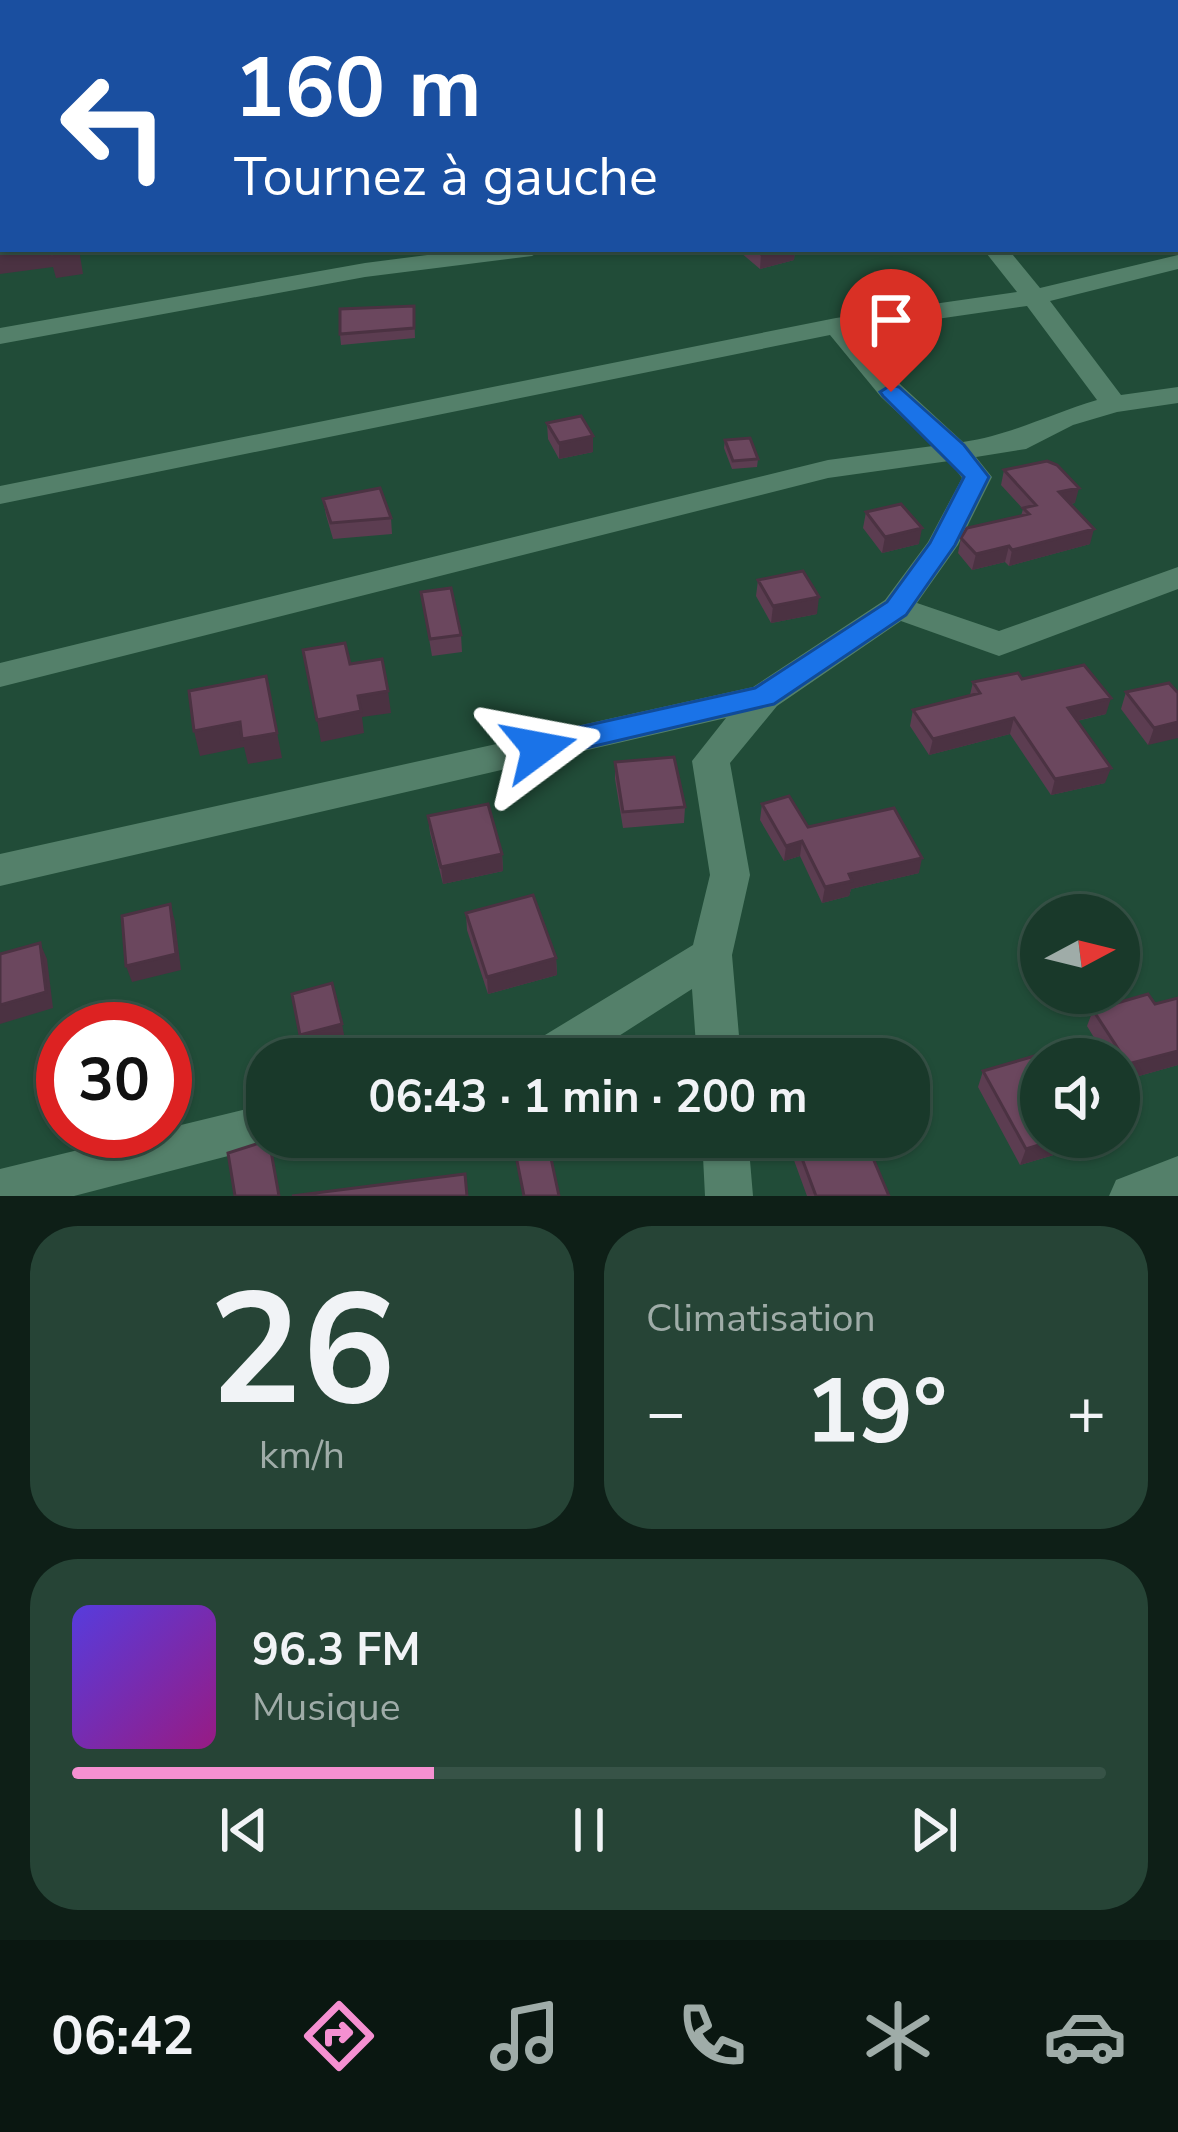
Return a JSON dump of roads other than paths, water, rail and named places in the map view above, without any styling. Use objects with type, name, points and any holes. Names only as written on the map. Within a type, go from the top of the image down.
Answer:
[{"type":"street","points":[[0,336],[365,270],[508,252]]},
{"type":"street","points":[[997,252],[1114,404]]},
{"type":"street","points":[[0,495],[836,326],[1034,296],[1178,262]]},
{"type":"street","points":[[718,1038],[712,956],[730,875],[711,761],[764,697],[897,608],[942,545],[977,477],[956,450],[891,392],[836,326]]},
{"type":"street","points":[[0,675],[828,470],[1016,443],[1063,419],[1114,404],[1178,395]]},
{"type":"street","points":[[897,608],[1000,644],[1178,577]]},
{"type":"street","points":[[0,870],[764,697]]},
{"type":"street","points":[[579,1038],[712,956]]},
{"type":"street","points":[[0,1192],[246,1130]]},
{"type":"street","points":[[726,1158],[729,1196]]},
{"type":"street","points":[[1133,1196],[1178,1179]]}]
